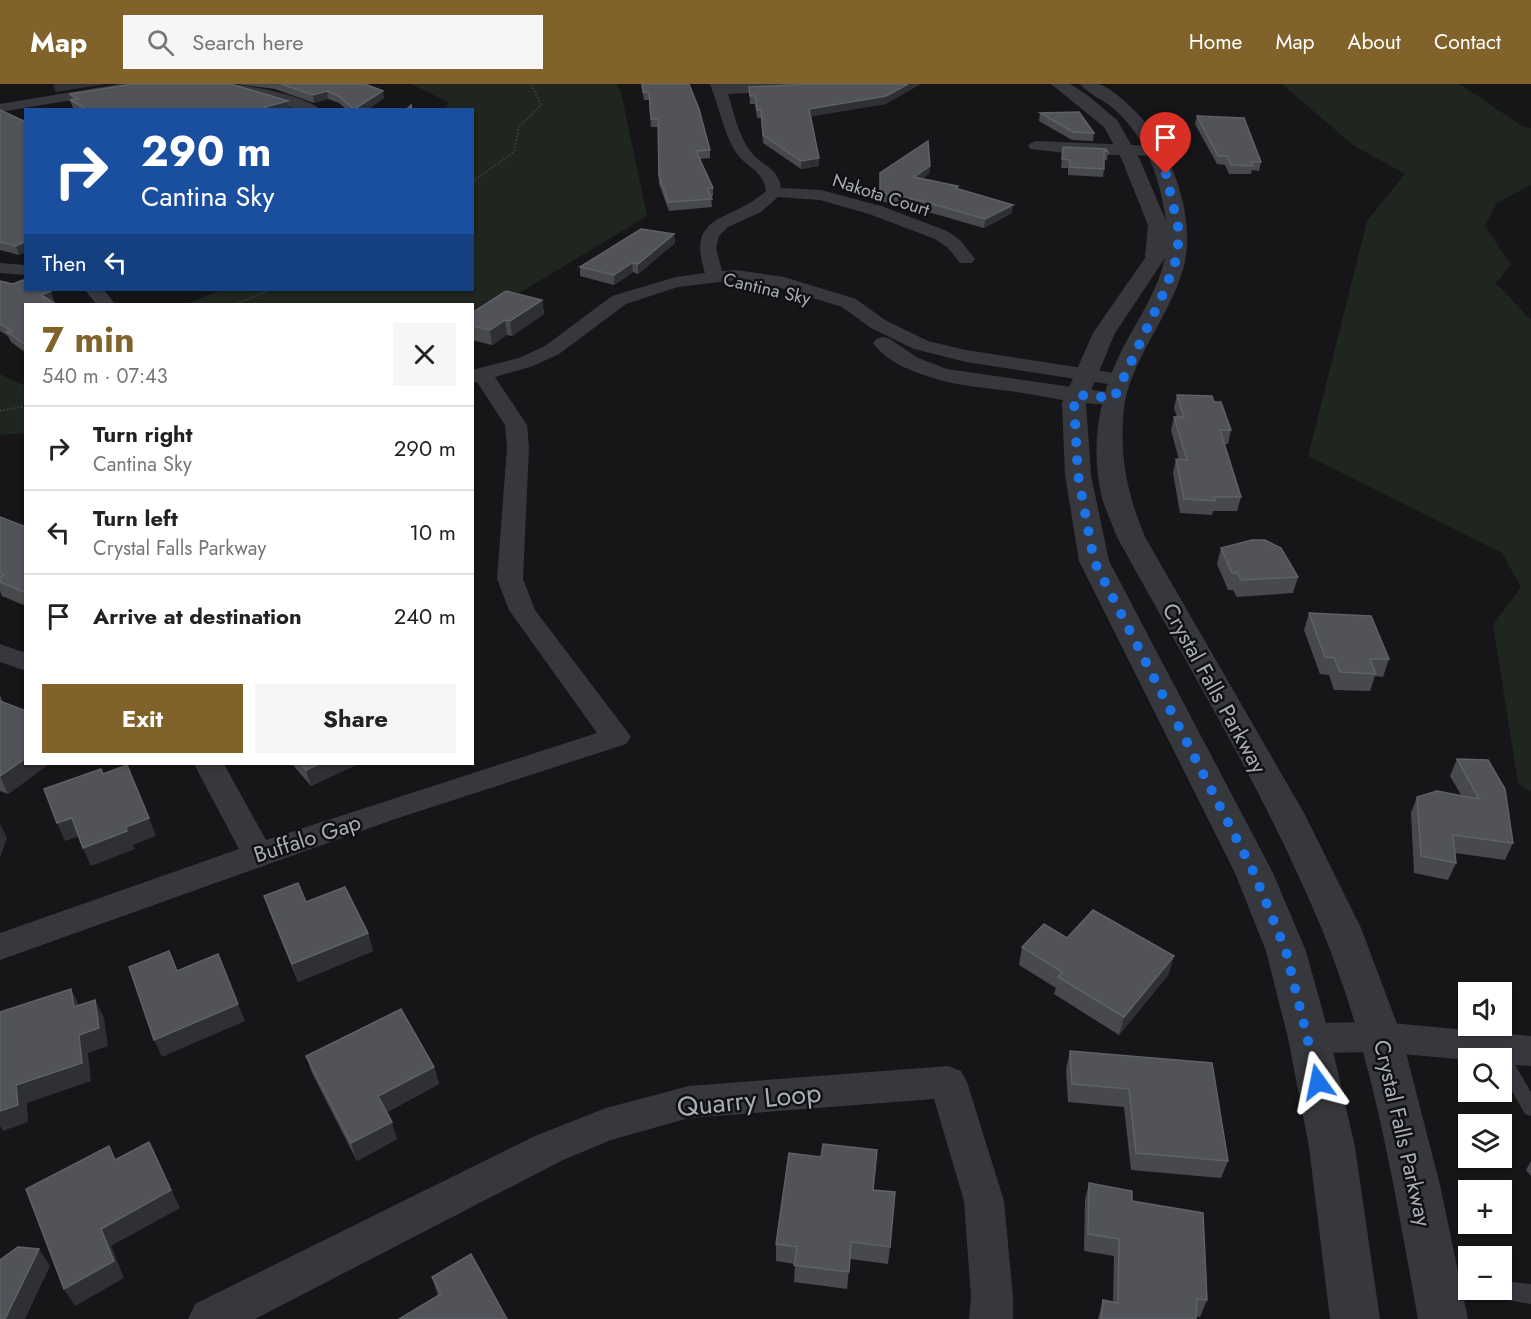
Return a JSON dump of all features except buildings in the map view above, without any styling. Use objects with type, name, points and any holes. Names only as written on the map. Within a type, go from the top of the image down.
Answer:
[{"type":"street","points":[[0,108],[29,106],[144,84]]},
{"type":"street","points":[[231,84],[291,100],[309,108]]},
{"type":"street","points":[[1059,84],[1080,97],[1112,124],[1158,225],[1155,258],[1104,333],[1074,403],[1078,475],[1094,561],[1254,873],[1286,951],[1309,1038],[1332,1147],[1354,1319]]},
{"type":"street","name":"Crystal Falls Parkway","points":[[1088,84],[1122,107],[1138,124],[1157,151],[1166,174],[1179,231],[1177,257],[1165,290],[1117,389],[1111,458],[1116,497],[1131,537],[1286,813],[1341,928],[1381,1037],[1417,1185],[1449,1295]]},
{"type":"street","points":[[476,372],[526,362],[552,350],[619,300],[676,282],[715,277],[708,250],[708,240],[713,232],[722,224],[756,207],[774,192],[774,181],[769,172],[741,149],[718,87],[797,86]]},
{"type":"street","points":[[16,91],[29,106]]},
{"type":"street","points":[[1036,146],[1157,151]]},
{"type":"street","name":"Nakota Court","points":[[774,192],[821,195],[875,210],[941,235],[954,244],[966,259]]},
{"type":"street","points":[[0,268],[24,270]]},
{"type":"street","name":"Cantina Sky","points":[[715,277],[860,310],[878,324],[880,341],[897,355],[924,369],[965,379],[1117,389]]},
{"type":"street","points":[[95,291],[105,303]]},
{"type":"street","name":"Buffalo Gap","points":[[0,947],[258,854],[481,778],[616,737],[534,628],[522,610],[510,579],[518,447],[516,425],[476,372]]},
{"type":"street","points":[[1129,632],[1180,627]]},
{"type":"street","points":[[0,652],[24,662]]},
{"type":"street","points":[[210,765],[258,854]]},
{"type":"street","points":[[1309,1038],[1381,1037],[1496,1048]]},
{"type":"street","points":[[1512,1049],[1531,1051]]},
{"type":"street","name":"Quarry Loop","points":[[210,1319],[549,1148],[606,1125],[688,1102],[948,1082],[984,1201],[992,1297],[991,1319]]},
{"type":"lane","points":[[1512,1075],[1531,1108]]},
{"type":"lane","points":[[1512,1292],[1531,1294]]},
{"type":"path","points":[[474,181],[514,152],[519,127],[541,105],[531,84]]},
{"type":"path","points":[[238,303],[268,291]]},
{"type":"path","points":[[0,411],[24,406]]},
{"type":"shaded area","points":[[411,84],[616,84],[621,92],[647,216],[474,320],[474,303],[189,303],[218,291],[474,291],[474,108],[446,108],[448,102]]},
{"type":"shaded area","points":[[1282,84],[1460,84],[1522,126],[1531,128],[1531,185],[1497,203],[1485,226],[1511,265],[1496,283],[1531,320],[1531,792],[1518,783],[1493,625],[1521,587],[1502,553],[1308,456],[1367,221],[1405,174],[1353,145]]},
{"type":"shaded area","points":[[0,374],[24,386],[24,433],[0,435]]},
{"type":"route","points":[[1166,174],[1179,231],[1177,257],[1165,290],[1129,362],[1114,398],[1077,395],[1074,403],[1078,475],[1094,561],[1254,873],[1286,951],[1318,1082]]}]
